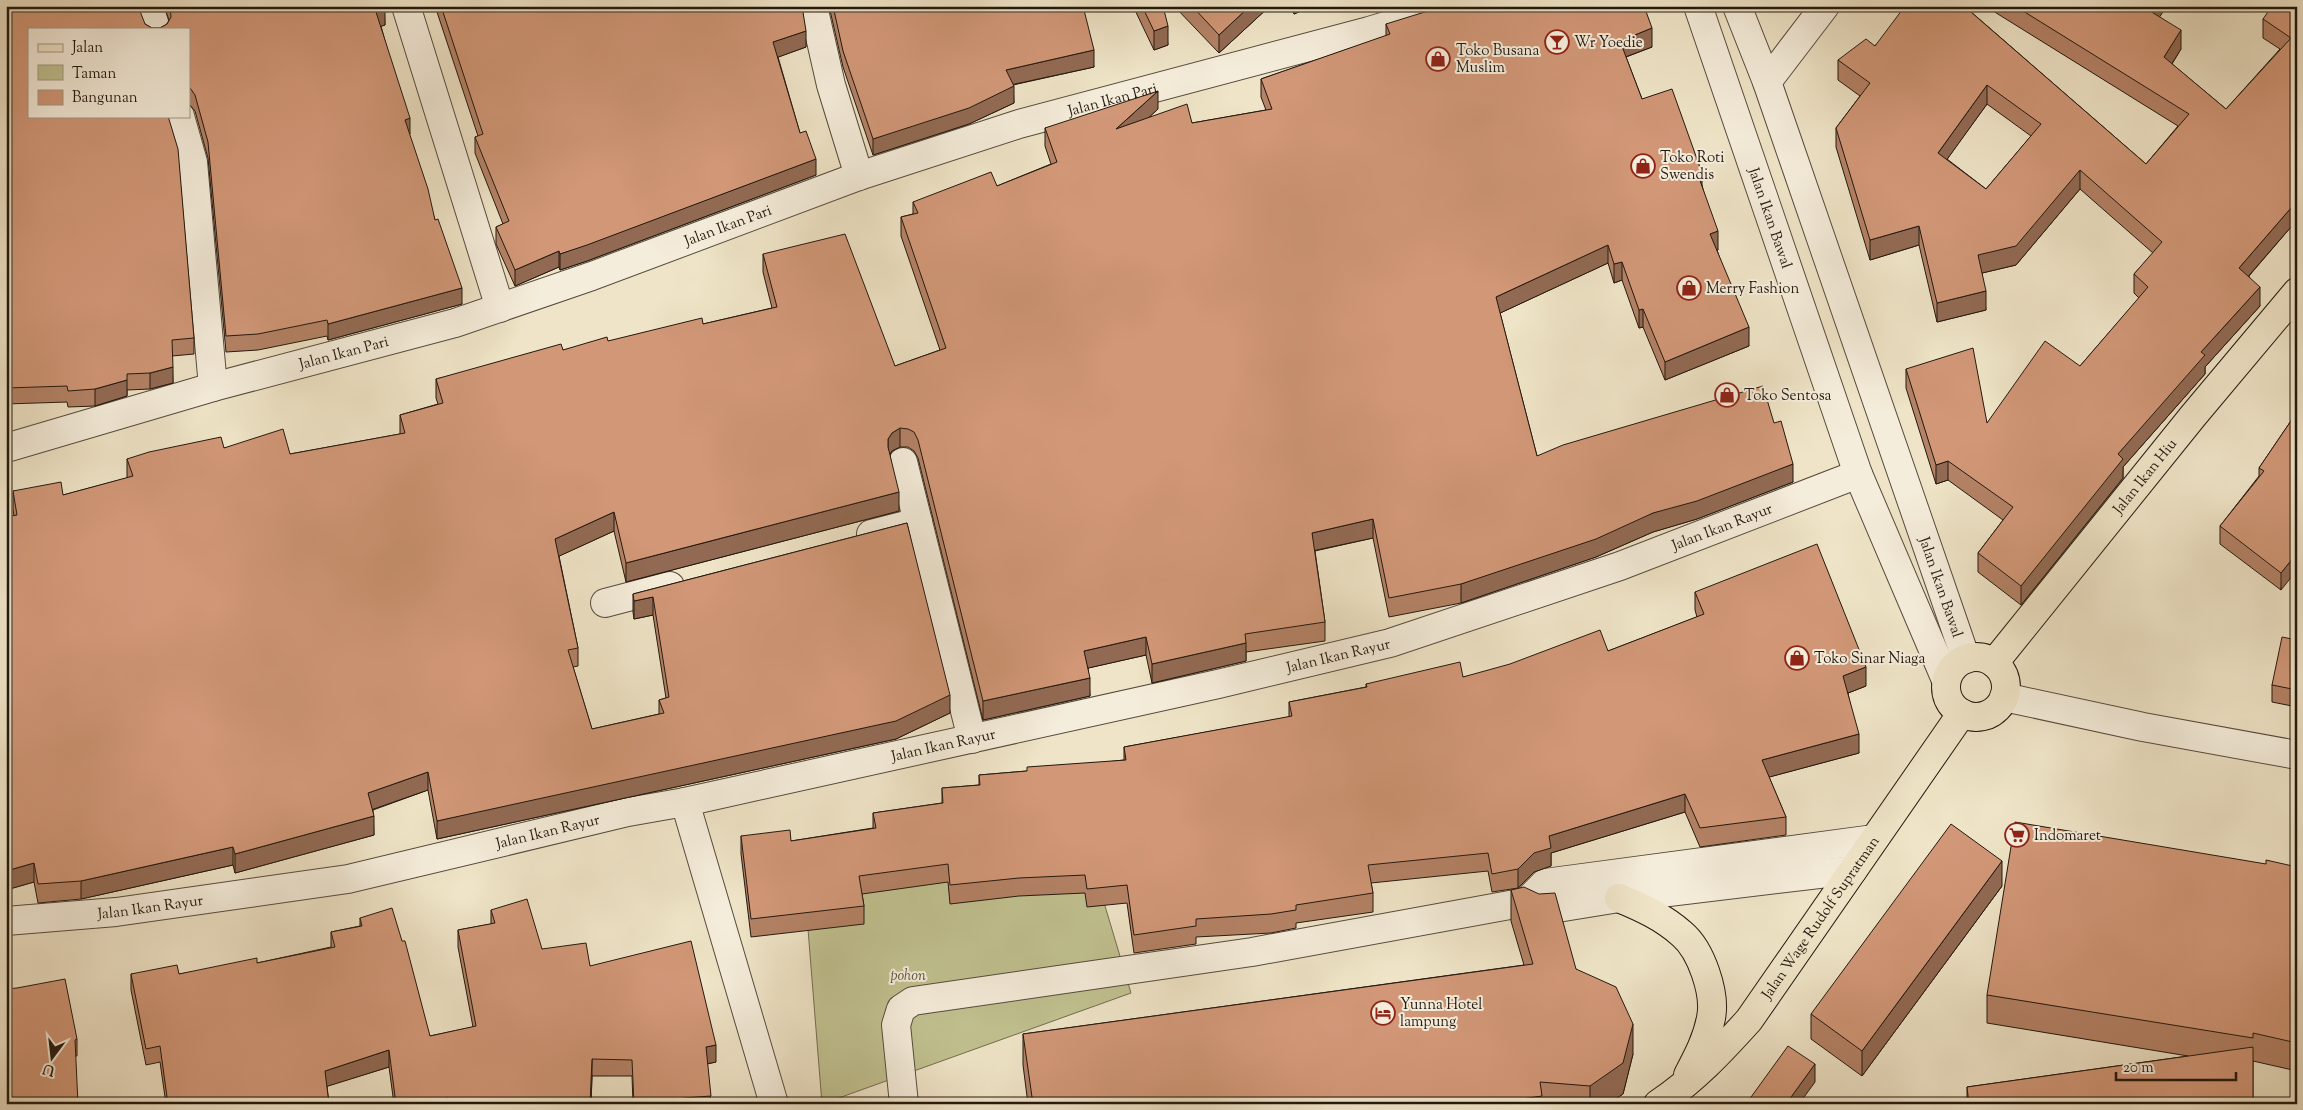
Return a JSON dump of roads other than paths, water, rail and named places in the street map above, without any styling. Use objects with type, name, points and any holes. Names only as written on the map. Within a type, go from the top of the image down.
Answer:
[{"type":"main road","name":"Jalan Ikan Hiu","points":[[1994,663],[2193,416],[2297,292]]},
{"type":"main road","points":[[1984,658],[1994,663],[2005,678],[2004,697],[2001,705],[1987,715],[1969,717],[1953,708],[1948,699],[1946,680],[1950,671],[1966,659],[1984,658]]},
{"type":"main road","name":"Jalan Wage Rudolf Supratman","points":[[1658,1104],[1680,1089],[1716,1057],[1750,1020],[1962,713]]},
{"type":"main road","points":[[1618,898],[1651,912],[1683,935],[1704,967],[1711,991],[1712,1016],[1705,1042],[1680,1089]]},
{"type":"street","points":[[149,6],[156,28]]},
{"type":"street","points":[[406,6],[500,308]]},
{"type":"street","points":[[812,6],[831,85],[860,176]]},
{"type":"street","name":"Jalan Ikan Pari","points":[[6,448],[213,387],[455,323],[860,176],[1019,124],[1369,31],[1452,6]]},
{"type":"street","name":"Jalan Ikan Bawal","points":[[1698,6],[1858,474],[1946,680]]},
{"type":"street","name":"Jalan Ikan Bawal","points":[[1738,6],[1767,82],[1966,659]]},
{"type":"street","points":[[1767,82],[1825,6]]},
{"type":"street","points":[[181,118],[193,162],[213,387]]},
{"type":"street","points":[[904,462],[972,739]]},
{"type":"street","name":"Jalan Ikan Rayur","points":[[6,921],[116,912],[348,879],[628,812],[685,802],[972,739],[1390,643],[1620,566],[1858,474]]},
{"type":"street","points":[[851,539],[918,522]]},
{"type":"street","points":[[605,603],[690,581]]},
{"type":"street","points":[[2004,697],[2143,727],[2297,755]]},
{"type":"street","points":[[685,802],[774,1104]]},
{"type":"street","points":[[1526,902],[1545,883],[1874,839]]},
{"type":"street","points":[[904,1104],[896,1025],[900,1009],[913,1001],[1252,952],[1526,902],[1545,910],[1618,898],[1853,870]]},
{"type":"place","name":"Wr Yoedie","points":[[1557,42]]},
{"type":"place","name":"Toko Busana Muslim","points":[[1438,59]]},
{"type":"place","name":"Toko Roti Swendis","points":[[1643,166]]},
{"type":"place","name":"Merry Fashion","points":[[1689,288]]},
{"type":"place","name":"Toko Sentosa","points":[[1727,395]]},
{"type":"place","name":"Toko Sinar Niaga","points":[[1797,658]]},
{"type":"place","name":"Indomaret","points":[[2017,835]]},
{"type":"place","name":"Yunna Hotel lampung","points":[[1383,1013]]},
{"type":"park label","name":"pohon","points":[[908,975]]}]
